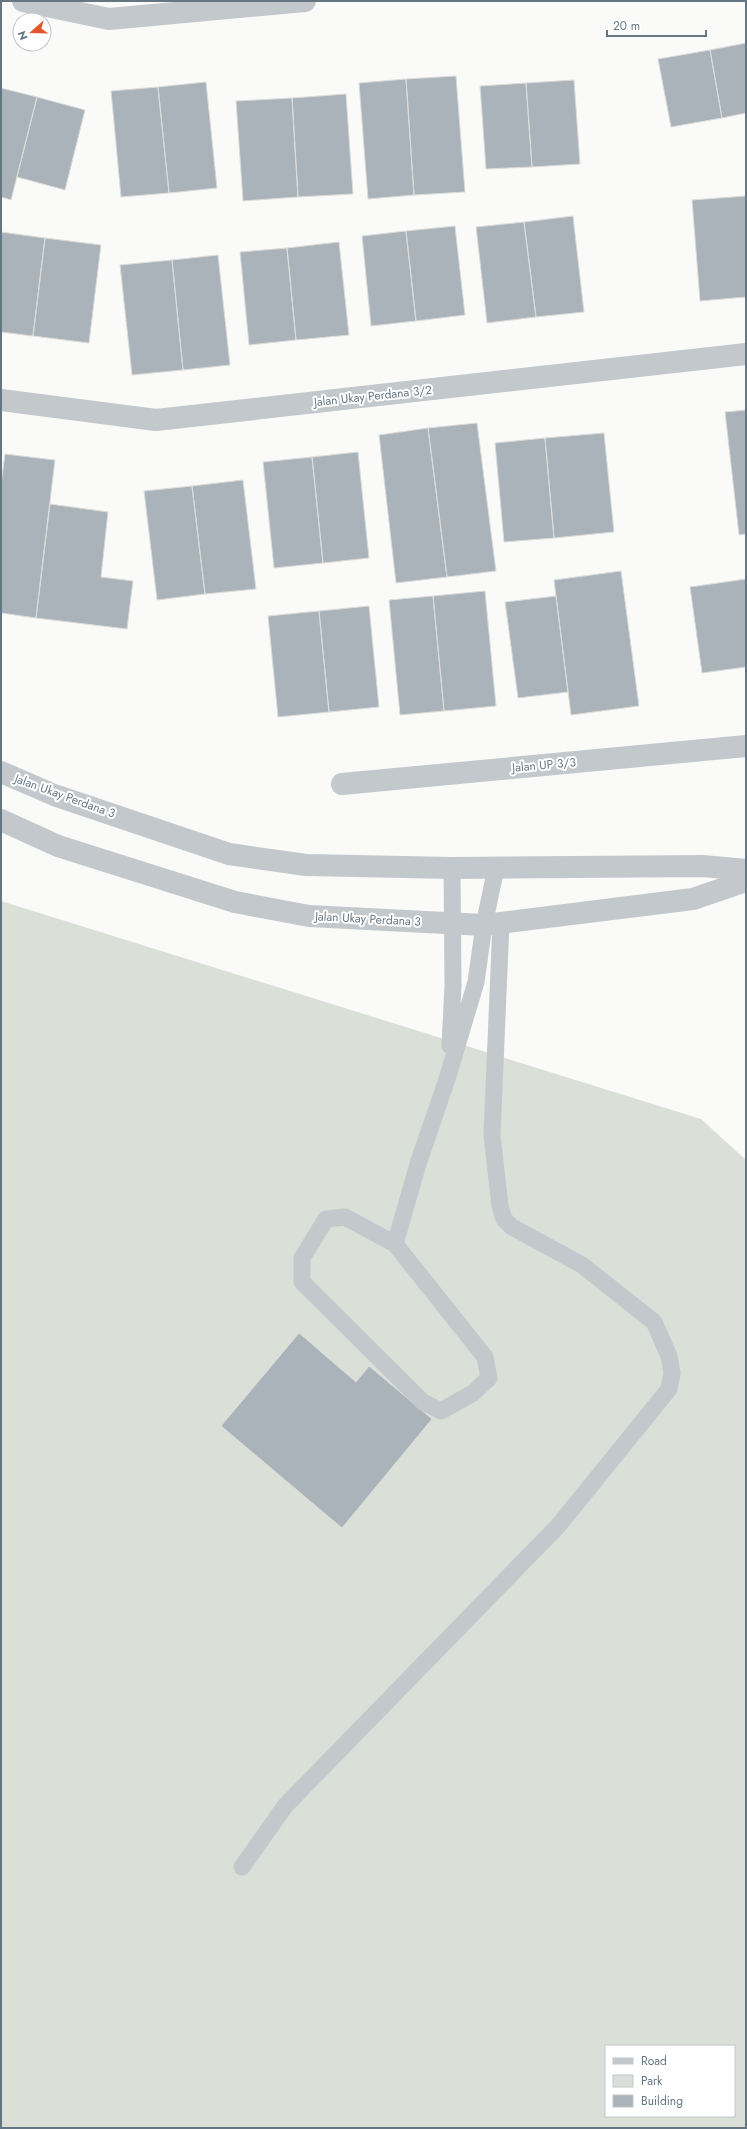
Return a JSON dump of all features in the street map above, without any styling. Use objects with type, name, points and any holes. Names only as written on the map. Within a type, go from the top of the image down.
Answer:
[{"type":"street","points":[[23,1],[109,19],[305,1]]},
{"type":"street","name":"Jalan Ukay Perdana 3/2","points":[[1,400],[156,420],[746,354]]},
{"type":"street","name":"Jalan UP 3/3","points":[[342,784],[746,746]]},
{"type":"street","name":"Jalan Ukay Perdana 3","points":[[1,772],[54,795],[229,854],[306,865],[452,868],[702,866],[746,870]]},
{"type":"street","name":"Jalan Ukay Perdana 3","points":[[1,820],[58,846],[235,902],[309,916],[492,924],[693,900],[746,881]]},
{"type":"lane","points":[[448,1076],[453,985],[452,868]]},
{"type":"lane","points":[[242,1867],[285,1806],[558,1526],[669,1389],[672,1373],[669,1356],[654,1322],[582,1266],[512,1227],[504,1219],[502,1213],[492,1135],[492,924],[496,868]]},
{"type":"lane","points":[[395,1244],[418,1164],[448,1076],[492,924]]},
{"type":"lane","points":[[345,1217],[395,1244],[485,1357],[489,1378],[473,1393],[441,1411],[423,1402],[302,1282],[302,1258],[326,1219],[345,1217]]},
{"type":"green space","points":[[1,901],[701,1119],[746,1160],[746,2128],[1,2128]]},
{"type":"building","points":[[746,43],[746,113],[722,118],[710,50]]},
{"type":"building","points":[[710,50],[722,118],[671,127],[658,59]]},
{"type":"building","points":[[456,76],[465,192],[414,195],[406,79]]},
{"type":"building","points":[[406,79],[414,195],[368,199],[359,83]]},
{"type":"building","points":[[574,80],[580,164],[532,167],[526,83]]},
{"type":"building","points":[[206,82],[217,188],[169,193],[158,87]]},
{"type":"building","points":[[526,83],[532,167],[486,169],[480,86]]},
{"type":"building","points":[[158,87],[169,193],[121,197],[111,91]]},
{"type":"building","points":[[1,88],[37,97],[11,200],[1,197]]},
{"type":"building","points":[[346,94],[353,194],[298,197],[292,98]]},
{"type":"building","points":[[37,97],[85,110],[65,190],[17,177]]},
{"type":"building","points":[[292,98],[298,197],[243,201],[236,101]]},
{"type":"building","points":[[746,196],[746,297],[700,301],[692,200]]},
{"type":"building","points":[[573,216],[584,312],[536,317],[524,222]]},
{"type":"building","points":[[524,222],[536,317],[487,323],[476,227]]},
{"type":"building","points":[[455,226],[465,315],[416,321],[406,231]]},
{"type":"building","points":[[406,231],[416,321],[371,326],[362,236]]},
{"type":"building","points":[[1,232],[45,238],[33,336],[1,332]]},
{"type":"building","points":[[45,238],[101,245],[89,343],[33,336]]},
{"type":"building","points":[[339,242],[349,335],[296,340],[287,248]]},
{"type":"building","points":[[287,248],[296,340],[249,345],[240,252]]},
{"type":"building","points":[[218,255],[230,365],[183,370],[172,260]]},
{"type":"building","points":[[172,260],[183,370],[132,375],[120,265]]},
{"type":"building","points":[[746,410],[746,534],[739,535],[725,412]]},
{"type":"building","points":[[477,423],[496,571],[447,577],[428,428]]},
{"type":"building","points":[[428,428],[447,577],[396,583],[379,435]]},
{"type":"building","points":[[604,433],[614,532],[554,538],[545,438]]},
{"type":"building","points":[[545,438],[554,538],[504,542],[495,443]]},
{"type":"building","points":[[358,452],[369,558],[323,563],[312,457]]},
{"type":"building","points":[[5,454],[55,460],[36,618],[1,613],[1,484]]},
{"type":"building","points":[[312,457],[323,563],[274,568],[263,462]]},
{"type":"building","points":[[243,480],[256,589],[205,594],[192,486]]},
{"type":"building","points":[[192,486],[205,594],[157,600],[144,491]]},
{"type":"building","points":[[50,504],[108,512],[101,577],[133,581],[127,629],[36,618]]},
{"type":"building","points":[[621,571],[639,706],[571,715],[554,580]]},
{"type":"building","points":[[746,579],[746,667],[702,673],[690,587]]},
{"type":"building","points":[[485,591],[496,706],[444,711],[433,596]]},
{"type":"building","points":[[433,596],[444,711],[400,715],[389,600]]},
{"type":"building","points":[[556,596],[568,692],[518,698],[505,602]]},
{"type":"building","points":[[369,606],[379,707],[329,712],[319,611]]},
{"type":"building","points":[[319,611],[329,712],[278,717],[268,616]]},
{"type":"building","points":[[299,1333],[356,1382],[369,1366],[432,1419],[342,1528],[221,1426]]}]
